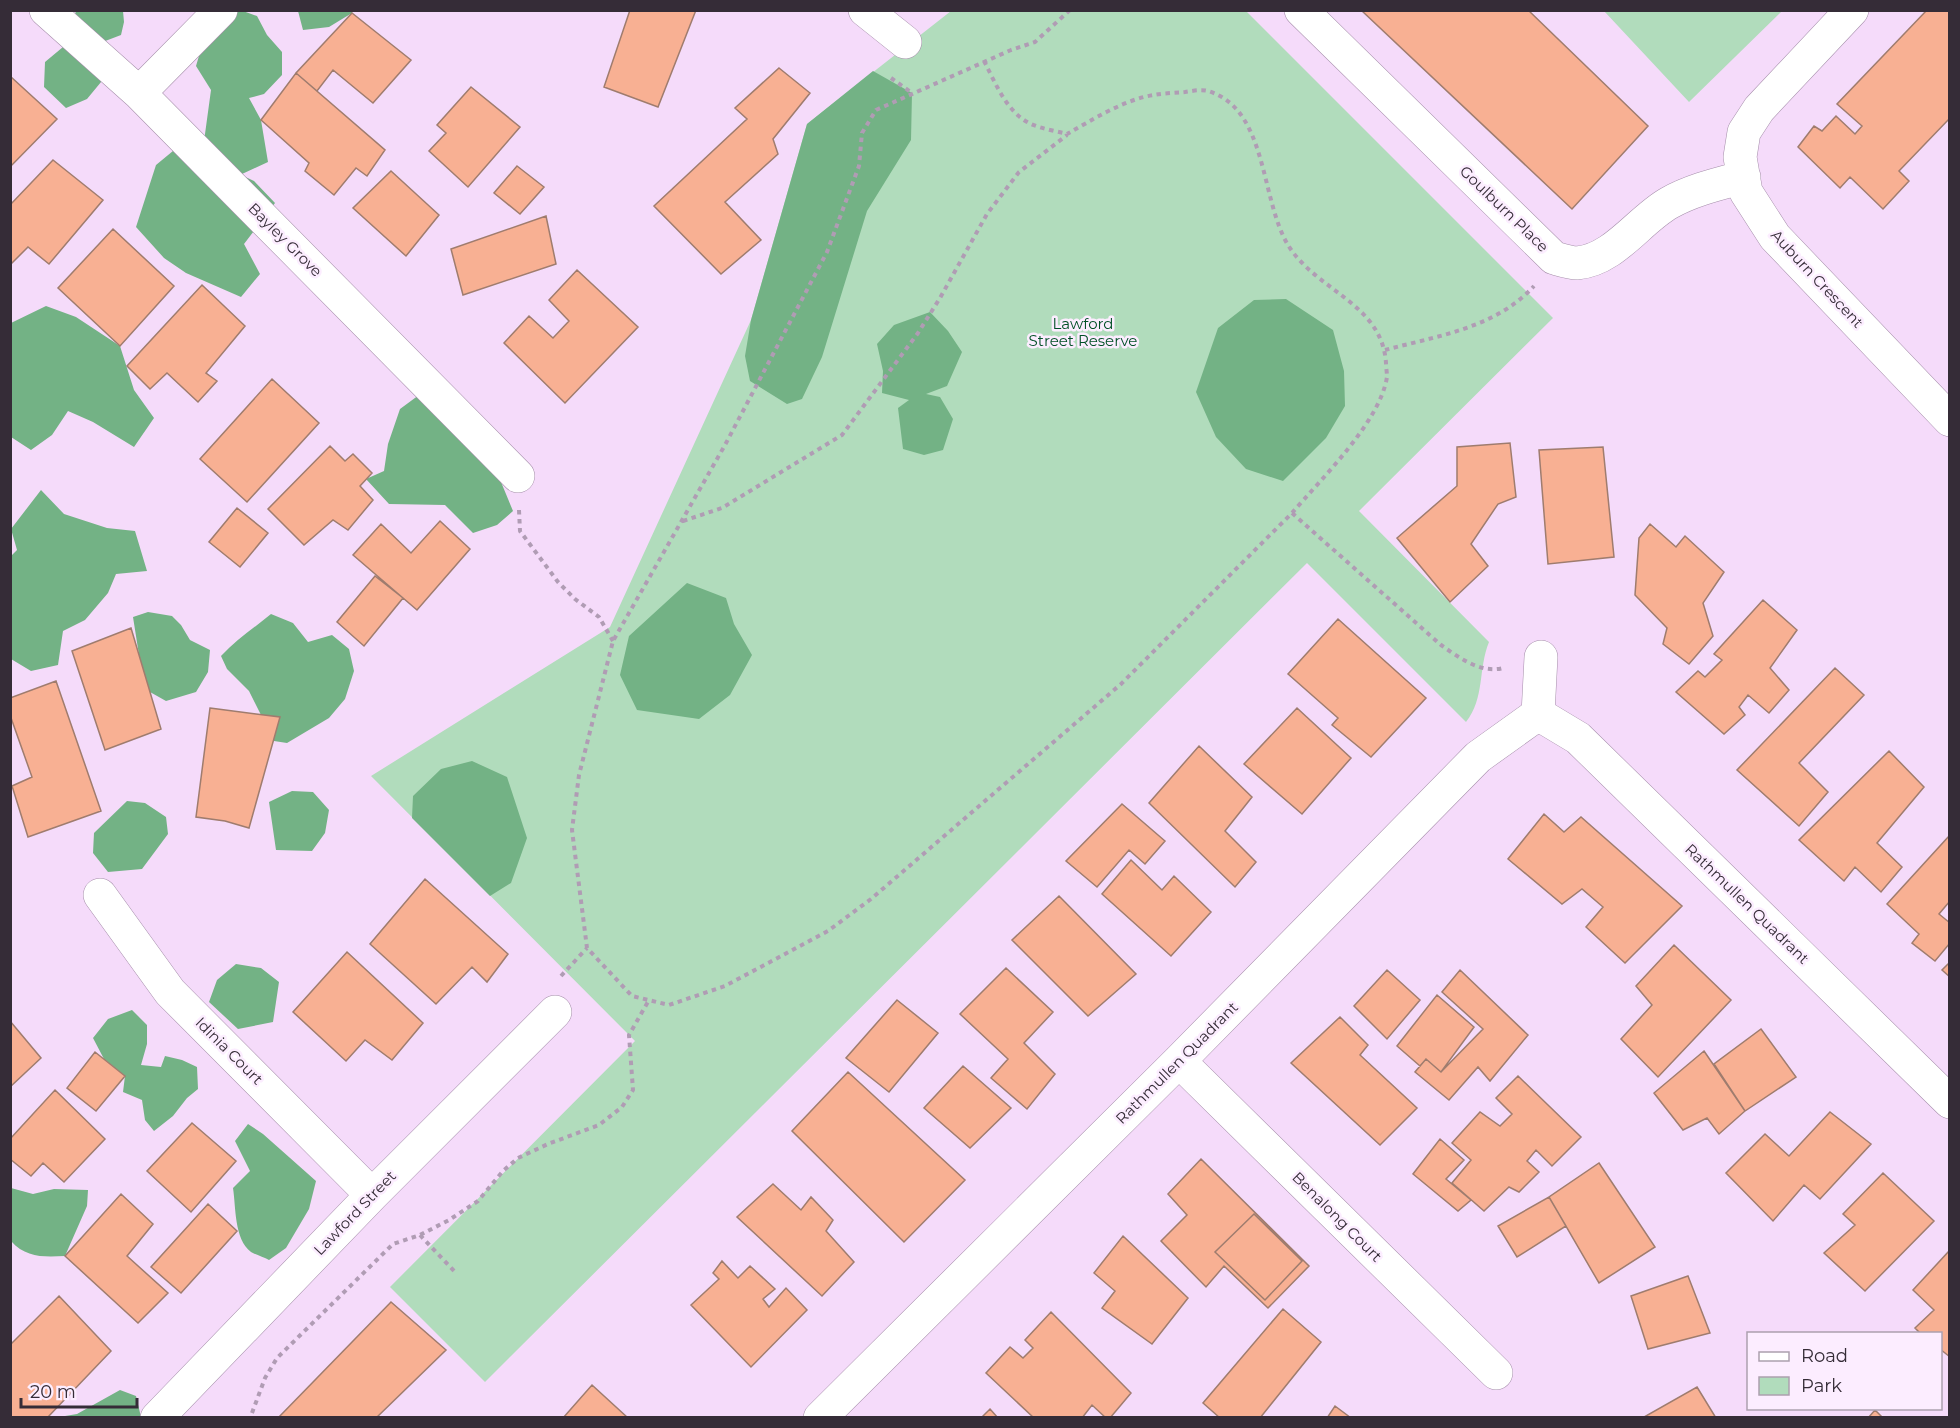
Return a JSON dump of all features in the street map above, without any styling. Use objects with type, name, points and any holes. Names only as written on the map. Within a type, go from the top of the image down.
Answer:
[{"type":"street","name":"Bayley Grove","points":[[46,10],[139,93],[518,476]]},
{"type":"street","points":[[139,93],[221,10]]},
{"type":"street","points":[[865,10],[904,42]]},
{"type":"street","name":"Goulburn Place","points":[[1301,10],[1554,258],[1575,263],[1593,260],[1615,246],[1668,204],[1706,187],[1744,177]]},
{"type":"street","name":"Auburn Crescent","points":[[1842,14],[1759,109],[1744,132],[1740,157],[1746,192],[1775,237],[1950,420]]},
{"type":"street","points":[[1538,714],[1541,657]]},
{"type":"street","name":"Rathmullen Quadrant","points":[[820,1418],[1179,1061],[1478,757],[1538,714],[1578,738],[1950,1102]]},
{"type":"street","name":"Idinia Court","points":[[100,895],[170,992],[372,1195]]},
{"type":"street","name":"Lawford Street","points":[[174,1412],[372,1195],[555,1012]]},
{"type":"street","name":"Benalong Court","points":[[1179,1061],[1496,1373]]},
{"type":"path","points":[[683,521],[722,508],[842,435],[918,333],[987,214],[1019,172],[1067,134],[1108,111],[1152,95],[1206,90],[1230,101],[1246,122],[1256,147],[1277,226],[1289,247],[1303,265],[1354,305],[1375,325],[1385,350],[1387,377],[1378,401],[1362,430],[1292,513],[1121,684],[871,899],[828,931],[726,986],[669,1005],[632,996],[587,948],[572,830],[579,775],[613,641],[683,521],[827,252],[859,166],[862,133],[876,110],[984,61],[1035,42],[1070,10]]},
{"type":"path","points":[[984,61],[1017,116],[1032,125],[1067,134]]},
{"type":"path","points":[[1385,350],[1471,328],[1522,299]]},
{"type":"path","points":[[518,476],[520,531],[558,582],[575,599],[599,617],[613,641]]},
{"type":"path","points":[[1292,513],[1441,645],[1464,662],[1497,670],[1541,657]]},
{"type":"path","points":[[252,1413],[265,1378],[278,1358],[393,1244],[420,1235],[478,1201],[503,1171],[518,1158],[598,1125],[622,1107],[633,1090],[629,1035],[649,1000]]},
{"type":"path","points":[[420,1235],[454,1272]]},
{"type":"green space","points":[[76,11],[123,11],[124,22],[121,35],[100,43],[73,21]]},
{"type":"green space","points":[[232,11],[243,11],[257,16],[267,35],[282,52],[282,75],[264,94],[249,98],[261,120],[268,162],[242,174],[237,173],[254,181],[275,203],[244,244],[260,274],[241,297],[186,273],[164,258],[136,227],[156,165],[179,146],[202,156],[211,90],[196,66],[209,22]]},
{"type":"green space","points":[[298,11],[353,11],[329,27],[303,30]]},
{"type":"green space","name":"Lawford Street Reserve","points":[[951,11],[1246,11],[1553,318],[1359,511],[1489,642],[1476,703],[1466,722],[1307,563],[485,1382],[390,1287],[635,1041],[371,776],[610,627],[751,320],[807,124]]},
{"type":"green space","points":[[1604,11],[1782,11],[1689,102]]},
{"type":"green space","points":[[69,42],[106,76],[87,99],[66,108],[44,87],[45,62]]},
{"type":"green space","points":[[873,71],[912,93],[911,140],[867,211],[822,357],[802,399],[787,404],[750,381],[745,356],[751,320],[807,124]]},
{"type":"green space","points":[[1286,299],[1333,330],[1344,371],[1345,406],[1326,438],[1283,481],[1246,469],[1216,437],[1196,392],[1218,328],[1254,300]]},
{"type":"green space","points":[[46,306],[76,317],[120,346],[134,390],[154,418],[134,447],[93,422],[68,411],[52,435],[31,450],[11,437],[11,323]]},
{"type":"green space","points":[[930,312],[948,331],[962,352],[947,386],[926,394],[940,397],[953,419],[943,450],[924,455],[903,449],[898,408],[909,400],[882,393],[883,371],[877,344],[894,325]]},
{"type":"green space","points":[[419,395],[501,482],[513,511],[497,525],[473,533],[445,505],[389,504],[366,479],[384,471],[388,444],[400,409]]},
{"type":"green space","points":[[41,490],[64,514],[107,528],[135,531],[147,571],[116,574],[108,593],[85,620],[63,631],[58,665],[31,671],[11,659],[11,556],[17,550],[11,529]]},
{"type":"green space","points":[[687,583],[726,598],[734,624],[752,655],[730,695],[699,719],[637,710],[620,675],[629,636]]},
{"type":"green space","points":[[148,612],[172,616],[190,640],[210,650],[208,672],[196,692],[166,701],[150,692],[139,655],[133,617]]},
{"type":"green space","points":[[271,614],[293,623],[308,642],[332,635],[349,649],[354,671],[345,699],[329,718],[287,743],[274,741],[249,691],[227,669],[221,656]]},
{"type":"green space","points":[[472,761],[507,777],[527,838],[511,883],[490,896],[412,818],[413,796],[441,769]]},
{"type":"green space","points":[[292,791],[313,792],[329,810],[325,833],[312,851],[276,850],[269,802]]},
{"type":"green space","points":[[127,801],[145,803],[166,817],[168,834],[142,869],[108,872],[93,853],[94,833]]},
{"type":"green space","points":[[236,964],[261,968],[279,982],[273,1022],[238,1029],[209,1002],[217,980]]},
{"type":"green space","points":[[132,1010],[147,1025],[147,1044],[141,1065],[161,1067],[165,1056],[197,1067],[198,1089],[187,1098],[173,1116],[154,1131],[145,1120],[142,1100],[123,1092],[125,1076],[104,1059],[93,1038],[108,1019]]},
{"type":"green space","points":[[248,1124],[263,1134],[316,1181],[309,1209],[286,1248],[269,1260],[251,1252],[245,1246],[237,1222],[233,1188],[250,1171],[235,1141]]},
{"type":"green space","points":[[11,1188],[33,1194],[54,1189],[88,1190],[87,1206],[65,1256],[43,1256],[29,1253],[11,1241]]},
{"type":"green space","points":[[120,1390],[136,1396],[141,1417],[59,1417],[77,1414]]},
{"type":"building","points":[[630,10],[696,10],[658,107],[604,87]]},
{"type":"building","points":[[1361,10],[1528,10],[1648,126],[1572,209]]},
{"type":"building","points":[[1927,10],[1950,10],[1950,118],[1899,171],[1909,181],[1883,209],[1850,177],[1840,188],[1798,147],[1814,126],[1822,131],[1836,116],[1855,134],[1862,126],[1837,104]]},
{"type":"building","points":[[352,13],[411,60],[373,103],[333,70],[317,91],[296,73]]},
{"type":"building","points":[[779,68],[810,93],[773,139],[778,154],[725,202],[761,240],[721,274],[654,206],[747,119],[735,108]]},
{"type":"building","points":[[296,73],[385,150],[367,176],[356,168],[334,195],[305,171],[309,163],[261,120]]},
{"type":"building","points":[[10,76],[57,119],[10,167]]},
{"type":"building","points":[[471,87],[520,127],[468,187],[429,151],[446,133],[437,125]]},
{"type":"building","points":[[53,160],[103,200],[49,264],[28,247],[10,265],[10,205]]},
{"type":"building","points":[[517,166],[544,187],[520,214],[494,193]]},
{"type":"building","points":[[391,171],[439,215],[406,256],[353,208]]},
{"type":"building","points":[[546,216],[556,264],[463,295],[451,249]]},
{"type":"building","points":[[113,229],[174,286],[120,346],[58,288]]},
{"type":"building","points":[[577,270],[638,327],[565,403],[504,343],[529,316],[553,338],[569,321],[549,300]]},
{"type":"building","points":[[202,285],[245,326],[206,373],[217,381],[198,402],[167,373],[150,389],[127,366]]},
{"type":"building","points":[[272,379],[319,423],[247,502],[200,459]]},
{"type":"building","points":[[1510,443],[1516,497],[1498,504],[1471,544],[1488,566],[1450,602],[1397,538],[1457,486],[1457,447]]},
{"type":"building","points":[[330,446],[345,461],[353,454],[372,473],[360,486],[373,500],[348,530],[333,520],[304,545],[268,509]]},
{"type":"building","points":[[1603,447],[1614,557],[1548,564],[1539,450]]},
{"type":"building","points":[[237,508],[268,533],[240,567],[209,542]]},
{"type":"building","points":[[440,521],[470,549],[417,610],[353,555],[381,524],[411,553]]},
{"type":"building","points":[[1650,524],[1676,547],[1685,536],[1724,572],[1703,603],[1713,636],[1689,664],[1663,644],[1667,628],[1635,595],[1639,538]]},
{"type":"building","points":[[375,576],[403,598],[364,646],[337,622]]},
{"type":"building","points":[[1763,600],[1797,630],[1770,668],[1789,690],[1769,713],[1748,695],[1739,707],[1745,715],[1724,734],[1676,692],[1698,671],[1705,677],[1722,660],[1714,654]]},
{"type":"building","points":[[1338,619],[1426,698],[1371,757],[1332,725],[1338,718],[1288,674]]},
{"type":"building","points":[[131,628],[161,729],[105,750],[72,651]]},
{"type":"building","points":[[1835,668],[1864,695],[1799,763],[1828,792],[1799,826],[1737,770]]},
{"type":"building","points":[[56,681],[101,811],[28,837],[12,786],[32,777],[10,715],[10,698]]},
{"type":"building","points":[[210,708],[280,717],[249,828],[225,821],[196,817]]},
{"type":"building","points":[[1297,708],[1351,758],[1302,814],[1244,764]]},
{"type":"building","points":[[1199,746],[1252,797],[1225,831],[1256,862],[1235,887],[1149,803]]},
{"type":"building","points":[[1889,751],[1924,787],[1877,843],[1902,867],[1881,892],[1855,867],[1844,881],[1799,840]]},
{"type":"building","points":[[1122,804],[1165,841],[1145,864],[1129,850],[1097,887],[1066,861]]},
{"type":"building","points":[[1544,814],[1564,832],[1581,817],[1682,906],[1625,963],[1586,927],[1603,907],[1582,889],[1562,904],[1508,859]]},
{"type":"building","points":[[1950,835],[1950,901],[1939,914],[1950,923],[1950,943],[1935,961],[1912,943],[1919,934],[1887,904]]},
{"type":"building","points":[[1131,860],[1162,890],[1174,876],[1211,912],[1171,956],[1102,894]]},
{"type":"building","points":[[425,879],[508,954],[487,982],[472,967],[436,1004],[370,944]]},
{"type":"building","points":[[1059,896],[1136,974],[1088,1016],[1012,940]]},
{"type":"building","points":[[1674,945],[1731,1000],[1658,1077],[1621,1039],[1652,1005],[1636,986]]},
{"type":"building","points":[[347,952],[423,1023],[392,1060],[365,1040],[346,1061],[293,1012]]},
{"type":"building","points":[[1950,962],[1950,977],[1942,970]]},
{"type":"building","points":[[1006,968],[1053,1012],[1024,1043],[1055,1074],[1027,1109],[991,1078],[1008,1059],[960,1014]]},
{"type":"building","points":[[1387,970],[1420,1000],[1387,1039],[1354,1006]]},
{"type":"building","points":[[1460,970],[1528,1035],[1490,1081],[1478,1067],[1449,1100],[1415,1072],[1426,1059],[1441,1072],[1483,1029],[1442,992]]},
{"type":"building","points":[[1437,995],[1474,1027],[1441,1072],[1426,1059],[1420,1066],[1397,1046]]},
{"type":"building","points":[[897,1000],[938,1033],[889,1092],[846,1058]]},
{"type":"building","points":[[1340,1017],[1368,1045],[1360,1055],[1417,1108],[1380,1145],[1291,1063]]},
{"type":"building","points":[[10,1021],[41,1058],[10,1087]]},
{"type":"building","points":[[1761,1029],[1796,1077],[1745,1111],[1714,1064]]},
{"type":"building","points":[[1704,1051],[1745,1111],[1719,1134],[1707,1118],[1683,1130],[1654,1093]]},
{"type":"building","points":[[95,1052],[125,1076],[96,1111],[67,1088]]},
{"type":"building","points":[[963,1066],[1011,1108],[970,1148],[924,1108]]},
{"type":"building","points":[[848,1072],[965,1180],[904,1242],[792,1131]]},
{"type":"building","points":[[1518,1076],[1581,1137],[1552,1166],[1536,1150],[1527,1161],[1539,1172],[1519,1192],[1509,1187],[1484,1211],[1452,1183],[1471,1160],[1452,1143],[1480,1112],[1500,1126],[1512,1114],[1496,1098]]},
{"type":"building","points":[[55,1090],[105,1139],[64,1182],[43,1163],[31,1176],[10,1159],[10,1139]]},
{"type":"building","points":[[1830,1112],[1871,1144],[1820,1199],[1804,1185],[1773,1221],[1726,1173],[1765,1134],[1789,1156]]},
{"type":"building","points":[[192,1123],[236,1161],[191,1212],[147,1171]]},
{"type":"building","points":[[1440,1139],[1464,1160],[1446,1179],[1471,1200],[1458,1211],[1413,1174]]},
{"type":"building","points":[[1201,1159],[1309,1266],[1268,1308],[1224,1266],[1206,1287],[1161,1241],[1187,1215],[1168,1194]]},
{"type":"building","points":[[1599,1163],[1655,1247],[1599,1283],[1549,1197]]},
{"type":"building","points":[[1883,1173],[1934,1221],[1865,1291],[1824,1253],[1855,1225],[1843,1214]]},
{"type":"building","points":[[773,1184],[801,1210],[811,1197],[833,1220],[826,1231],[854,1262],[822,1296],[737,1217]]},
{"type":"building","points":[[121,1194],[153,1224],[127,1256],[168,1293],[138,1323],[65,1256]]},
{"type":"building","points":[[1549,1197],[1566,1226],[1517,1257],[1498,1226]]},
{"type":"building","points":[[208,1204],[237,1231],[181,1293],[151,1267]]},
{"type":"building","points":[[1254,1214],[1302,1261],[1265,1300],[1215,1252]]},
{"type":"building","points":[[1123,1236],[1188,1298],[1152,1344],[1102,1308],[1115,1291],[1094,1273]]},
{"type":"building","points":[[1950,1250],[1950,1357],[1942,1351],[1942,1332],[1919,1332],[1915,1328],[1934,1310],[1913,1290]]},
{"type":"building","points":[[722,1261],[738,1278],[750,1266],[775,1289],[763,1299],[769,1307],[786,1288],[807,1310],[751,1367],[691,1305],[719,1279],[713,1273]]},
{"type":"building","points":[[1688,1276],[1710,1333],[1648,1349],[1631,1296]]},
{"type":"building","points":[[59,1296],[111,1351],[47,1418],[10,1418],[10,1345]]},
{"type":"building","points":[[391,1302],[446,1350],[376,1418],[278,1418]]},
{"type":"building","points":[[1283,1309],[1321,1342],[1260,1418],[1220,1418],[1203,1403]]},
{"type":"building","points":[[1051,1312],[1131,1393],[1110,1418],[1106,1418],[1092,1405],[1082,1418],[1034,1418],[986,1373],[1010,1347],[1023,1358],[1033,1348],[1025,1340]]},
{"type":"building","points":[[592,1385],[628,1418],[563,1418]]},
{"type":"building","points":[[1697,1387],[1716,1418],[1644,1417]]},
{"type":"building","points":[[1335,1406],[1351,1418],[1327,1418]]},
{"type":"building","points":[[990,1409],[998,1418],[981,1418]]},
{"type":"building","points":[[1875,1410],[1883,1418],[1868,1418]]}]
